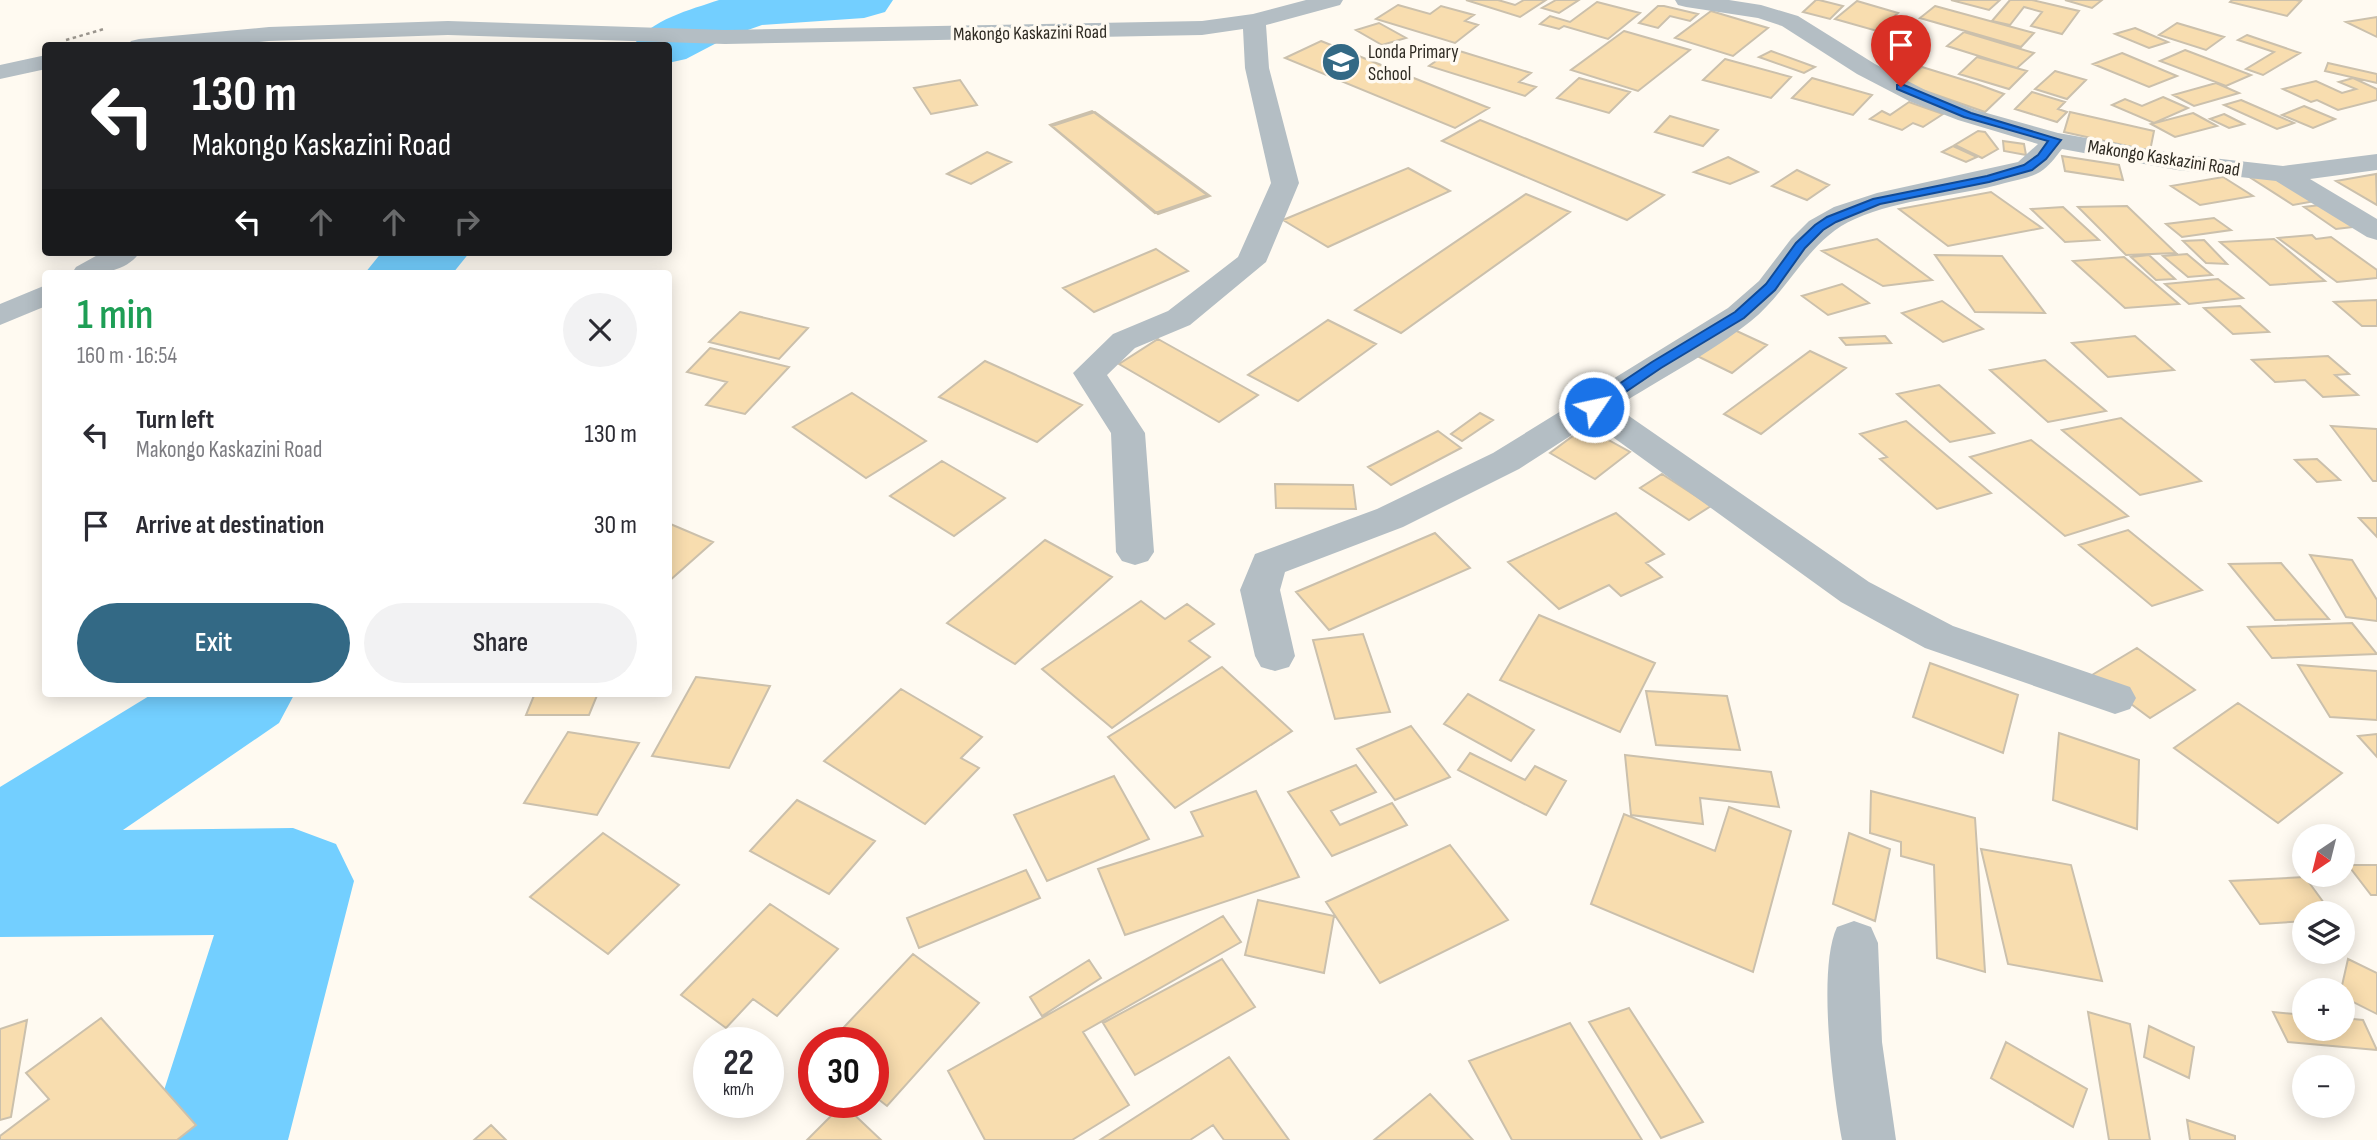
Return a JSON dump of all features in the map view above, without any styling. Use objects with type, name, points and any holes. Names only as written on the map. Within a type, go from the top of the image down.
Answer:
[{"type":"street","name":"Makongo Kaskazini Road","points":[[194,42],[346,30],[448,28],[725,37],[1202,28],[1254,21],[1332,0]]},
{"type":"street","name":"Makongo Kaskazini Road","points":[[1686,0],[1761,12],[1790,21],[1866,69],[1918,96],[1967,115],[2055,140],[2177,162],[2283,174],[2377,162]]},
{"type":"street","points":[[1135,552],[1128,433],[1090,373],[1124,341],[1179,318],[1251,262],[1285,183],[1256,68],[1254,21]]},
{"type":"street","points":[[0,72],[42,63]]},
{"type":"street","points":[[1275,656],[1261,590],[1269,564],[1390,518],[1506,461],[1739,315],[1770,287],[1819,227],[1877,201],[1989,179],[2028,168],[2042,157],[2055,140]]},
{"type":"street","points":[[2283,174],[2377,231]]},
{"type":"street","points":[[92,270],[118,256]]},
{"type":"street","points":[[0,316],[42,296]]},
{"type":"street","points":[[1594,407],[1855,592],[1939,637],[2115,698]]},
{"type":"street","points":[[1854,943],[1853,993],[1859,1087],[1869,1140]]},
{"type":"building","points":[[1466,0],[1498,0],[1515,5],[1524,0],[1546,0],[1520,17]]},
{"type":"building","points":[[1556,0],[1579,0],[1559,13],[1542,8]]},
{"type":"building","points":[[1816,0],[1843,6],[1830,19],[1803,12]]},
{"type":"building","points":[[1951,0],[2000,0],[1989,10]]},
{"type":"building","points":[[2010,0],[2032,0],[2079,11],[2062,34],[2031,26],[2042,12],[2024,7],[2010,25],[1992,21]]},
{"type":"building","points":[[2065,0],[2102,0],[2092,8]]},
{"type":"building","points":[[1857,1],[1898,13],[1877,31],[1835,19]]},
{"type":"building","points":[[2301,1],[2287,16],[2230,2]]},
{"type":"building","points":[[1597,2],[1640,13],[1608,39],[1564,26],[1559,29],[1540,24],[1550,16],[1570,22]]},
{"type":"building","points":[[1398,5],[1430,14],[1441,6],[1474,15],[1465,21],[1478,25],[1455,43],[1376,19]]},
{"type":"building","points":[[1658,6],[1698,14],[1690,21],[1670,16],[1658,28],[1639,23]]},
{"type":"building","points":[[1935,6],[2034,33],[2021,47],[1920,18]]},
{"type":"building","points":[[1711,11],[1768,28],[1733,56],[1675,38]]},
{"type":"building","points":[[2377,17],[2377,37],[2346,22]]},
{"type":"building","points":[[1899,18],[1918,24],[1902,36],[1883,30]]},
{"type":"building","points":[[1379,23],[1406,38],[1382,45],[1356,30]]},
{"type":"building","points":[[2177,23],[2224,37],[2206,50],[2159,35]]},
{"type":"building","points":[[2135,28],[2168,42],[2149,48],[2115,34]]},
{"type":"building","points":[[1624,31],[1690,50],[1638,91],[1571,70]]},
{"type":"building","points":[[1964,32],[2034,53],[2017,68],[1947,46]]},
{"type":"building","points":[[2247,35],[2300,53],[2263,75],[2246,69],[2274,52],[2238,40]]},
{"type":"building","points":[[1321,41],[1489,108],[1455,128],[1285,58]]},
{"type":"building","points":[[1453,49],[1531,73],[1519,82],[1536,87],[1525,96],[1429,66]]},
{"type":"building","points":[[2185,50],[2251,75],[2226,86],[2160,61]]},
{"type":"building","points":[[1771,51],[1815,67],[1804,73],[1759,57]]},
{"type":"building","points":[[2122,53],[2177,76],[2149,87],[2093,64]]},
{"type":"building","points":[[1977,57],[2027,71],[2009,89],[1959,74]]},
{"type":"building","points":[[1725,59],[1791,77],[1771,98],[1703,80]]},
{"type":"building","points":[[2328,63],[2377,74],[2377,83],[2325,71]]},
{"type":"building","points":[[1922,67],[2004,94],[1985,112],[1894,80],[1903,72],[1912,75]]},
{"type":"building","points":[[2055,71],[2086,80],[2067,99],[2035,89]]},
{"type":"building","points":[[1579,78],[1630,92],[1609,113],[1557,98]]},
{"type":"building","points":[[1812,78],[1872,95],[1853,115],[1792,98]]},
{"type":"building","points":[[2353,78],[2377,89],[2377,100],[2338,110],[2317,100],[2311,102],[2283,89],[2316,81],[2342,93],[2356,89],[2339,82]]},
{"type":"building","points":[[960,80],[977,105],[931,114],[914,88]]},
{"type":"building","points":[[2216,83],[2239,93],[2194,106],[2173,95]]},
{"type":"building","points":[[2032,92],[2065,102],[2058,109],[2067,112],[2057,122],[2015,109]]},
{"type":"building","points":[[2163,97],[2188,108],[2154,123],[2112,105],[2125,99],[2142,106]]},
{"type":"building","points":[[2241,100],[2294,123],[2277,129],[2224,105]]},
{"type":"building","points":[[1909,102],[1943,114],[1923,127],[1913,123],[1902,130],[1870,119],[1882,111],[1890,115]]},
{"type":"building","points":[[2304,106],[2335,119],[2313,128],[2282,115]]},
{"type":"building","points":[[1092,111],[1207,195],[1155,213],[1050,125]]},
{"type":"building","points":[[1095,112],[1210,196],[1158,214],[1052,126]]},
{"type":"building","points":[[2070,112],[2154,131],[2150,151],[2064,132]]},
{"type":"building","points":[[2193,113],[2217,126],[2175,137],[2151,124]]},
{"type":"building","points":[[2224,114],[2244,124],[2229,128],[2210,119]]},
{"type":"building","points":[[1670,116],[1718,130],[1703,146],[1655,132]]},
{"type":"building","points":[[1480,120],[1664,195],[1627,220],[1442,141]]},
{"type":"building","points":[[1480,120],[1664,195],[1627,220],[1442,141]]},
{"type":"building","points":[[1978,131],[1985,132],[1998,149],[1982,158],[1955,145]]},
{"type":"building","points":[[2003,141],[2024,144],[2026,155],[2004,151]]},
{"type":"building","points":[[1953,146],[1977,157],[1966,162],[1942,152]]},
{"type":"building","points":[[987,152],[1011,162],[971,184],[947,174]]},
{"type":"building","points":[[2062,156],[2119,165],[2123,180],[2065,171]]},
{"type":"building","points":[[1728,157],[1758,172],[1730,184],[1694,172]]},
{"type":"building","points":[[1408,168],[1450,191],[1328,247],[1283,220]]},
{"type":"building","points":[[1797,170],[1829,185],[1807,200],[1772,186]]},
{"type":"building","points":[[2376,174],[2377,205],[2336,181]]},
{"type":"building","points":[[2268,175],[2315,201],[2293,205],[2251,178]]},
{"type":"building","points":[[2223,177],[2253,196],[2200,205],[2171,186]]},
{"type":"building","points":[[1991,192],[2042,228],[1948,246],[1899,209]]},
{"type":"building","points":[[1526,194],[1570,212],[1401,333],[1355,310]]},
{"type":"building","points":[[2328,204],[2361,226],[2336,229],[2304,207]]},
{"type":"building","points":[[2127,206],[2176,253],[2126,255],[2078,207]]},
{"type":"building","points":[[2063,207],[2099,240],[2065,242],[2031,209]]},
{"type":"building","points":[[2214,218],[2231,230],[2182,237],[2166,224]]},
{"type":"building","points":[[2312,235],[2316,239],[2331,237],[2377,270],[2377,278],[2337,282],[2278,238]]},
{"type":"building","points":[[1877,239],[1932,280],[1883,286],[1822,251]]},
{"type":"building","points":[[2274,239],[2325,281],[2270,285],[2220,242]]},
{"type":"building","points":[[2204,240],[2227,264],[2206,263],[2183,241]]},
{"type":"building","points":[[1156,249],[1188,271],[1094,312],[1063,288]]},
{"type":"building","points":[[2187,254],[2212,275],[2188,277],[2163,256]]},
{"type":"building","points":[[1935,255],[2002,256],[2045,313],[1975,312]]},
{"type":"building","points":[[2149,255],[2175,279],[2156,280],[2131,257]]},
{"type":"building","points":[[2124,257],[2179,304],[2125,308],[2073,261]]},
{"type":"building","points":[[2218,279],[2243,298],[2189,304],[2165,284]]},
{"type":"building","points":[[1842,284],[1869,303],[1828,315],[1802,296]]},
{"type":"building","points":[[2377,300],[2377,326],[2362,326],[2334,302]]},
{"type":"building","points":[[1942,301],[1983,329],[1943,342],[1902,313]]},
{"type":"building","points":[[2240,306],[2269,332],[2233,334],[2204,308]]},
{"type":"building","points":[[740,312],[808,328],[779,359],[709,342]]},
{"type":"building","points":[[1328,320],[1376,344],[1298,401],[1248,375]]},
{"type":"building","points":[[1728,327],[1767,345],[1732,373],[1693,354]]},
{"type":"building","points":[[1885,336],[1891,343],[1846,345],[1840,338]]},
{"type":"building","points":[[2135,336],[2174,370],[2108,377],[2072,343]]},
{"type":"building","points":[[1158,339],[1258,395],[1219,422],[1119,364]]},
{"type":"building","points":[[710,348],[789,367],[745,414],[706,405],[727,382],[687,372]]},
{"type":"building","points":[[1810,351],[1846,368],[1761,434],[1724,414]]},
{"type":"building","points":[[2328,356],[2349,374],[2335,375],[2358,395],[2323,397],[2305,380],[2275,382],[2252,360]]},
{"type":"building","points":[[2045,360],[2106,411],[2048,422],[1990,370]]},
{"type":"building","points":[[985,361],[1082,405],[1037,442],[939,397]]},
{"type":"building","points":[[1939,385],[1994,433],[1950,442],[1897,394]]},
{"type":"building","points":[[852,393],[926,441],[866,478],[793,427]]},
{"type":"building","points":[[1480,413],[1493,420],[1462,441],[1451,434]]},
{"type":"building","points":[[2121,418],[2201,481],[2140,495],[2062,430]]},
{"type":"building","points":[[1906,421],[1991,493],[1937,509],[1880,459],[1887,457],[1860,434]]},
{"type":"building","points":[[2331,426],[2377,429],[2377,481],[2373,481]]},
{"type":"building","points":[[1585,427],[1630,452],[1595,479],[1550,453]]},
{"type":"building","points":[[1438,431],[1461,448],[1391,485],[1368,467]]},
{"type":"building","points":[[2031,440],[2128,516],[2065,536],[1970,457]]},
{"type":"building","points":[[2317,459],[2340,480],[2317,482],[2295,460]]},
{"type":"building","points":[[942,461],[1005,498],[954,536],[890,496]]},
{"type":"building","points":[[1662,474],[1711,506],[1689,520],[1640,488]]},
{"type":"building","points":[[1275,484],[1353,485],[1356,509],[1276,508]]},
{"type":"building","points":[[1616,513],[1664,554],[1646,563],[1662,577],[1621,596],[1609,585],[1559,609],[1508,562]]},
{"type":"building","points":[[2359,518],[2377,518],[2377,537]]},
{"type":"building","points":[[672,525],[713,542],[672,578]]},
{"type":"building","points":[[2128,530],[2202,590],[2152,606],[2079,545]]},
{"type":"building","points":[[1435,533],[1470,568],[1329,630],[1296,592]]},
{"type":"building","points":[[1045,540],[1112,577],[1015,664],[947,623]]},
{"type":"building","points":[[2310,555],[2352,560],[2377,600],[2377,621],[2346,617]]},
{"type":"building","points":[[2281,563],[2329,619],[2275,620],[2229,564]]},
{"type":"building","points":[[1141,601],[1165,619],[1187,604],[1214,624],[1189,641],[1210,657],[1112,728],[1042,669]]},
{"type":"building","points":[[1539,615],[1655,663],[1620,732],[1500,680]]},
{"type":"building","points":[[2352,623],[2377,654],[2272,658],[2248,627]]},
{"type":"building","points":[[1363,634],[1390,712],[1335,719],[1313,640]]},
{"type":"building","points":[[2137,648],[2195,690],[2150,718],[2092,675]]},
{"type":"building","points":[[1930,663],[2018,695],[2003,753],[1913,717]]},
{"type":"building","points":[[2298,665],[2377,671],[2377,720],[2330,717]]},
{"type":"building","points":[[1222,667],[1292,731],[1175,808],[1108,737]]},
{"type":"building","points":[[696,677],[770,686],[729,768],[652,756]]},
{"type":"building","points":[[901,689],[982,737],[961,758],[979,768],[925,824],[824,761]]},
{"type":"building","points":[[1646,691],[1727,696],[1740,750],[1656,745]]},
{"type":"building","points":[[1468,694],[1534,730],[1511,761],[1444,724]]},
{"type":"building","points":[[533,697],[596,697],[589,715],[526,715]]},
{"type":"building","points":[[2238,703],[2342,773],[2278,823],[2174,748]]},
{"type":"building","points":[[1411,726],[1450,777],[1395,800],[1357,749]]},
{"type":"building","points":[[568,732],[639,743],[597,815],[524,803]]},
{"type":"building","points":[[2059,733],[2139,760],[2137,829],[2053,800]]},
{"type":"building","points":[[2377,734],[2377,757],[2358,736]]},
{"type":"building","points":[[1470,753],[1525,780],[1535,766],[1566,781],[1546,815],[1458,770]]},
{"type":"building","points":[[1625,755],[1771,772],[1779,807],[1700,798],[1703,824],[1631,815]]},
{"type":"building","points":[[1356,765],[1376,792],[1331,811],[1340,825],[1392,803],[1407,825],[1332,856],[1288,792]]},
{"type":"building","points":[[1114,776],[1149,839],[1047,881],[1014,815]]},
{"type":"building","points":[[1256,791],[1299,877],[1125,935],[1098,869],[1203,836],[1191,812]]},
{"type":"building","points":[[1871,791],[1975,818],[1985,972],[1937,958],[1934,865],[1901,856],[1901,842],[1870,833]]},
{"type":"building","points":[[797,800],[875,841],[829,894],[750,851]]},
{"type":"building","points":[[1729,807],[1791,831],[1753,972],[1591,904],[1624,814],[1715,851]]},
{"type":"building","points":[[603,833],[679,885],[608,954],[530,897]]},
{"type":"building","points":[[1849,833],[1890,849],[1875,921],[1833,904]]},
{"type":"building","points":[[1450,845],[1508,920],[1380,983],[1326,902]]},
{"type":"building","points":[[1981,849],[2071,865],[2102,981],[2008,964]]},
{"type":"building","points":[[2356,865],[2377,865],[2377,895],[2371,895],[2356,875]]},
{"type":"building","points":[[1026,870],[1040,898],[919,948],[907,918]]},
{"type":"building","points":[[2292,878],[2292,887],[2312,887],[2323,901],[2292,901],[2292,922],[2260,924],[2230,881]]},
{"type":"building","points":[[1258,900],[1334,916],[1324,973],[1245,955]]},
{"type":"building","points":[[770,904],[838,949],[777,1016],[753,999],[725,1027],[681,995]]},
{"type":"building","points":[[1223,916],[1241,942],[1083,1032],[1129,1105],[1072,1140],[985,1140],[948,1071]]},
{"type":"building","points":[[913,954],[979,1003],[889,1104],[889,1027],[844,1027]]},
{"type":"building","points":[[1222,959],[1255,1007],[1135,1075],[1103,1023]]},
{"type":"building","points":[[1089,960],[1101,978],[1042,1016],[1030,997]]},
{"type":"building","points":[[2355,962],[2377,973],[2377,1014],[2355,1003],[2355,978],[2344,978],[2347,964]]},
{"type":"building","points":[[1629,1008],[1703,1122],[1661,1138],[1589,1022]]},
{"type":"building","points":[[2088,1012],[2130,1024],[2150,1140],[2109,1140]]},
{"type":"building","points":[[2273,1012],[2292,1014],[2292,1041],[2355,1041],[2355,1019],[2363,1020],[2377,1050],[2288,1042]]},
{"type":"building","points":[[101,1018],[196,1125],[177,1140],[0,1140],[0,1136],[49,1099],[26,1073]]},
{"type":"building","points":[[27,1020],[11,1117],[0,1120],[0,1029]]},
{"type":"building","points":[[1570,1023],[1642,1140],[1512,1140],[1469,1061]]},
{"type":"building","points":[[2149,1026],[2194,1047],[2189,1078],[2144,1057]]},
{"type":"building","points":[[2006,1042],[2087,1089],[2073,1127],[1991,1078]]},
{"type":"building","points":[[1229,1057],[1289,1140],[1224,1140],[1213,1125],[1190,1140],[1100,1140]]},
{"type":"building","points":[[1430,1094],[1473,1140],[1374,1140]]},
{"type":"building","points":[[829,1118],[858,1118],[881,1140],[807,1140]]},
{"type":"building","points":[[2187,1120],[2235,1136],[2235,1140],[2190,1140]]},
{"type":"building","points":[[491,1125],[506,1140],[474,1140]]},
{"type":"waterway","points":[[672,42],[707,24],[754,8],[864,0]]},
{"type":"waterway","points":[[408,270],[427,256]]},
{"type":"waterway","points":[[0,849],[235,697]]},
{"type":"waterway","points":[[0,884],[293,881],[218,1140]]},
{"type":"place","name":"Londa Primary School","points":[[1341,62]]},
{"type":"route","points":[[1594,407],[1739,315],[1770,287],[1819,227],[1831,220],[1877,201],[1989,179],[2028,168],[2042,157],[2055,140],[1967,115],[1901,87]]}]
